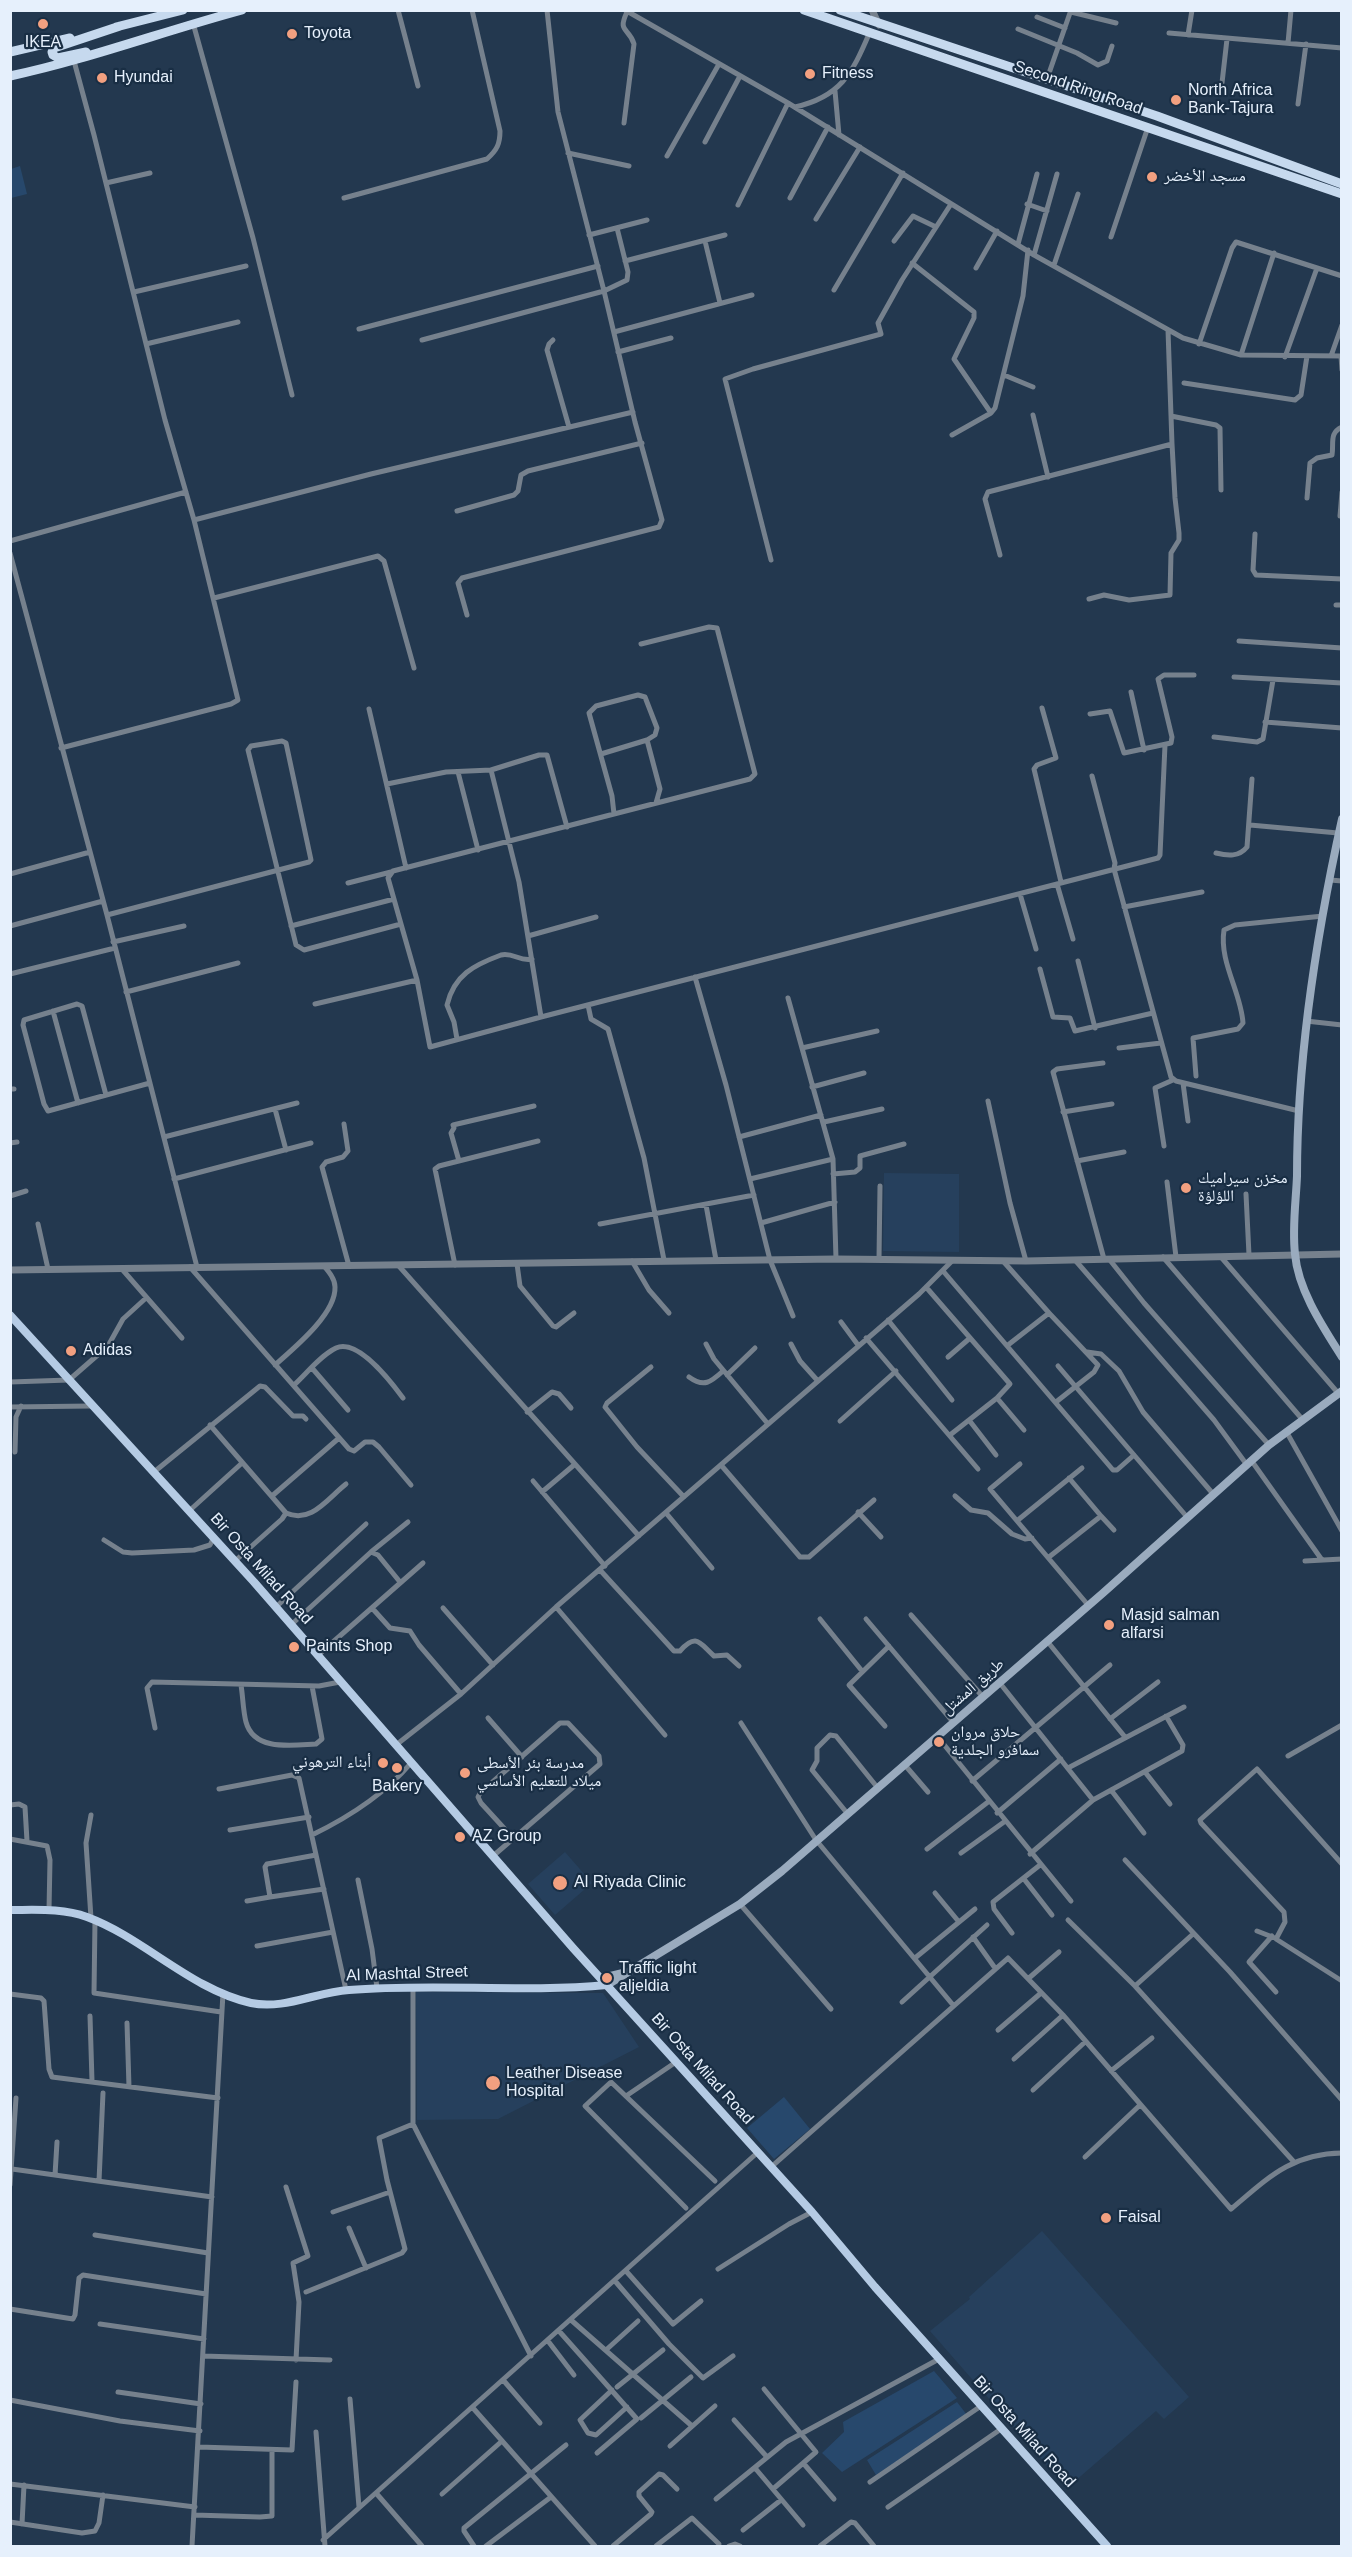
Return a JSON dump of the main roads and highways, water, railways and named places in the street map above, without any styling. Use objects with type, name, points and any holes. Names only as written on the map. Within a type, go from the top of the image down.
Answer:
[{"type":"highway","points":[[120,26],[54,48],[52,54],[58,58],[89,51],[242,10]]},
{"type":"highway","name":"Second Ring Road","points":[[804,10],[1341,194]]},
{"type":"highway","points":[[10,52],[182,11]]},
{"type":"highway","name":"Second Ring Road","points":[[843,12],[1193,129],[1341,184]]},
{"type":"highway","points":[[10,76],[74,61],[174,28]]},
{"type":"highway","points":[[1186,140],[1192,137],[1193,129]]},
{"type":"highway","points":[[1215,150],[1216,143],[1220,139]]},
{"type":"main road","points":[[1341,819],[1306,1021],[1299,1111],[1295,1254],[1303,1285],[1341,1357]]},
{"type":"main road","name":"Bir Osta Milad Road","points":[[10,1315],[292,1624],[317,1656],[1107,2547]]},
{"type":"main road","name":"طريق المشتل","points":[[604,1981],[627,1972],[740,1904],[1047,1641],[1269,1445],[1340,1392]]},
{"type":"main road","name":"Al Mashtal Street","points":[[10,1910],[71,1912],[93,1919],[223,1993],[251,2003],[273,2005],[346,1990],[377,1988],[576,1986],[604,1981]]},
{"type":"place","name":"IKEA","points":[[43,24]]},
{"type":"place","name":"Toyota","points":[[292,34]]},
{"type":"place","name":"Fitness","points":[[810,74]]},
{"type":"place","name":"Hyundai","points":[[102,78]]},
{"type":"place","name":"North Africa Bank-Tajura","points":[[1176,100]]},
{"type":"place","name":"مسجد الأخضر","points":[[1152,177]]},
{"type":"place","name":"مخزن سيراميك اللؤلؤة","points":[[1186,1188]]},
{"type":"place","name":"Adidas","points":[[71,1351]]},
{"type":"place","name":"Masjd salman alfarsi","points":[[1109,1625]]},
{"type":"place","name":"Paints Shop","points":[[294,1647]]},
{"type":"place","name":"حلاق مروان سمافرو الجلدية","points":[[939,1742]]},
{"type":"place","name":"أبناء الترهوني","points":[[383,1763]]},
{"type":"place","name":"Bakery","points":[[397,1768]]},
{"type":"place","name":"مدرسة بئر الأسطى ميلاد للتعليم الأساسي","points":[[465,1773]]},
{"type":"place","name":"AZ Group","points":[[460,1837]]},
{"type":"place","name":"Al Riyada Clinic","points":[[560,1883]]},
{"type":"place","name":"Traffic light aljeldia","points":[[607,1978]]},
{"type":"place","name":"Leather Disease Hospital","points":[[493,2083]]},
{"type":"place","name":"Faisal","points":[[1106,2218]]}]
